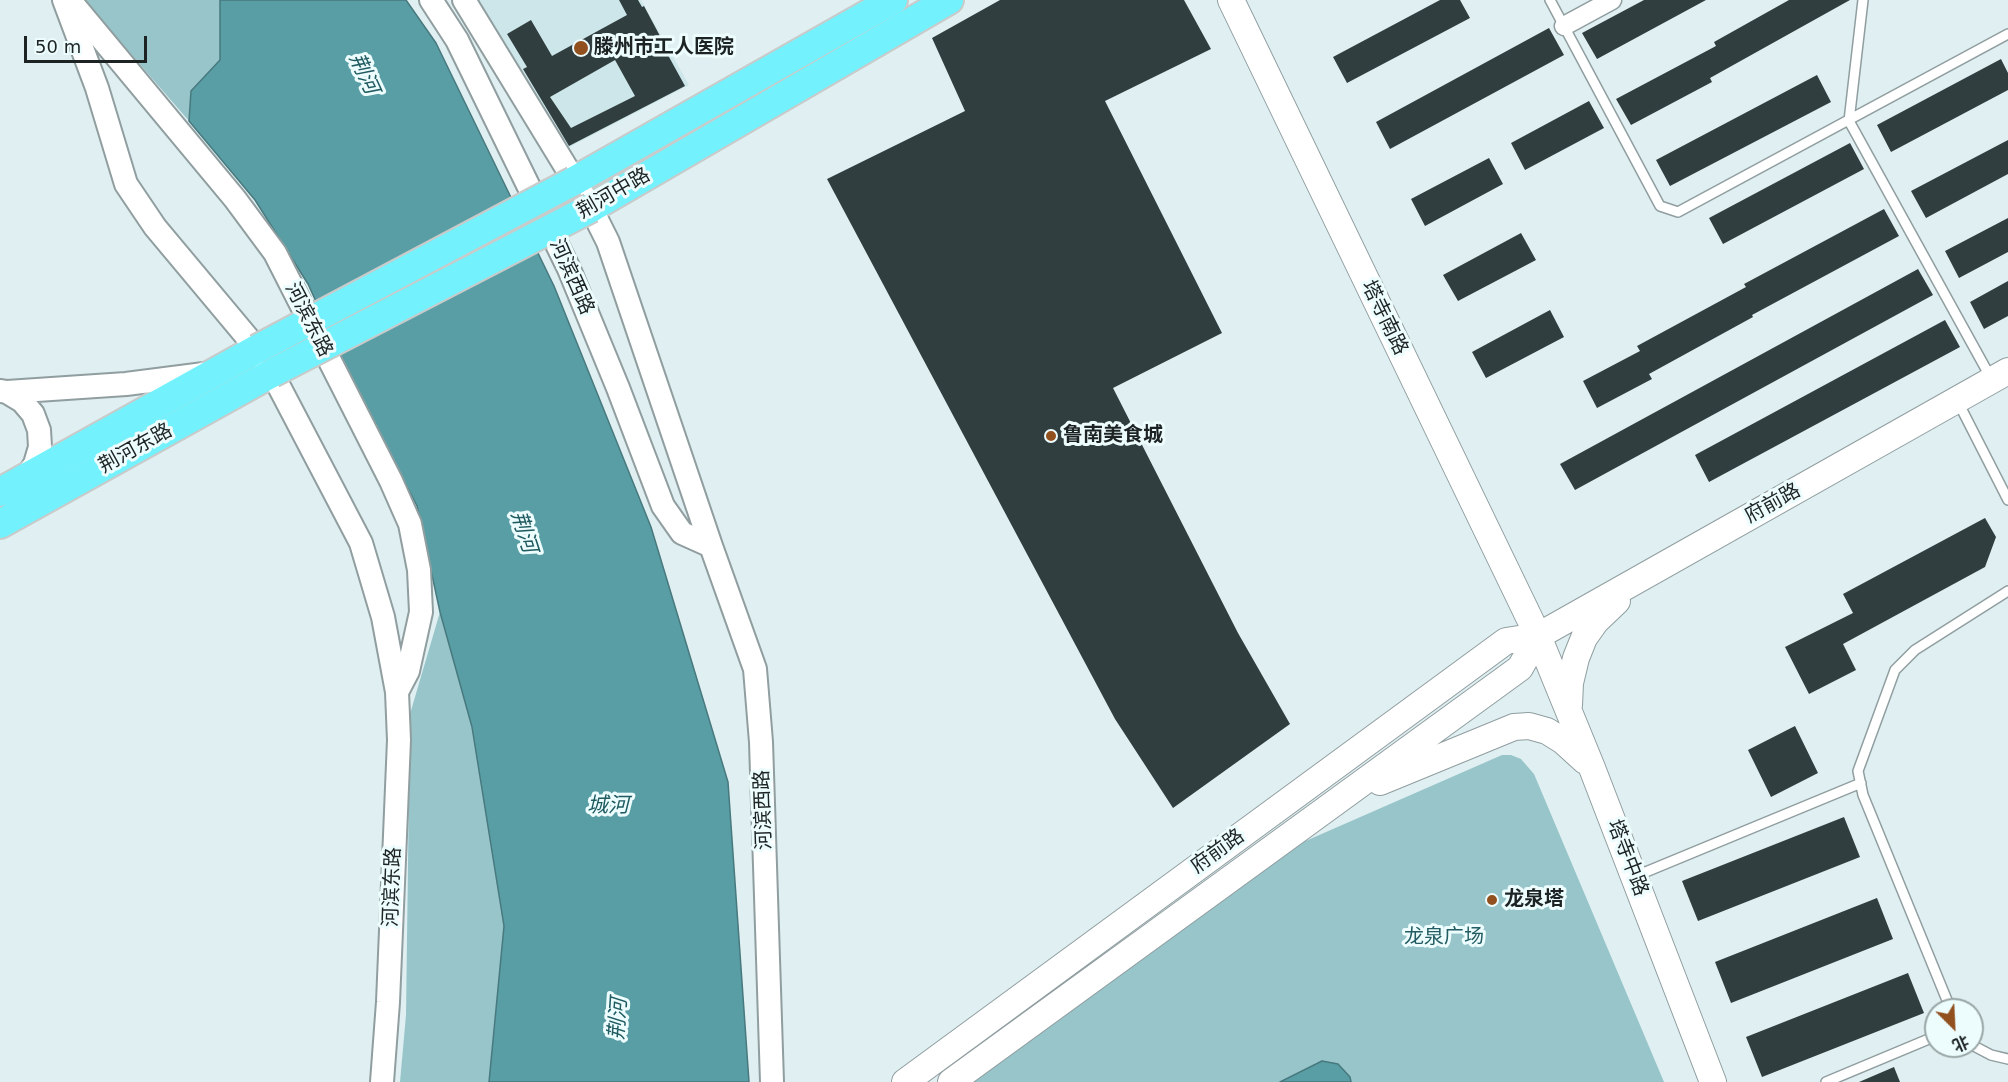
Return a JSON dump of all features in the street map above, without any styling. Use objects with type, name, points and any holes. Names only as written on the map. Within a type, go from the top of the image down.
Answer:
[{"type":"main road","name":"荆河中路","points":[[257,349],[574,181],[893,0]]},
{"type":"main road","name":"荆河中路","points":[[272,373],[591,208],[949,0]]},
{"type":"main road","name":"塔寺南路","points":[[1231,0],[1538,636]]},
{"type":"main road","name":"荆河东路","points":[[0,492],[257,349]]},
{"type":"main road","name":"荆河东路","points":[[0,524],[272,373]]},
{"type":"main road","name":"府前路","points":[[905,1082],[1506,641],[1538,636],[2000,375]]},
{"type":"main road","points":[[1573,723],[1569,703],[1570,683],[1584,638],[1596,621],[1646,576]]},
{"type":"main road","name":"府前路","points":[[951,1082],[1520,668],[1538,636]]},
{"type":"main road","name":"塔寺中路","points":[[1538,636],[1592,768],[1713,1082]]},
{"type":"main road","points":[[1343,796],[1514,727],[1529,726],[1547,731],[1577,752],[1592,768]]},
{"type":"street","name":"河滨东路","points":[[67,0],[126,184],[155,227],[257,349],[272,373],[361,543],[383,617],[397,692],[398,764],[388,1002],[382,1082]]},
{"type":"street","name":"河滨东路","points":[[67,0],[235,199],[274,253],[390,481],[410,524],[419,570],[421,612],[408,671],[397,692]]},
{"type":"street","name":"河滨西路","points":[[431,0],[457,40],[569,269],[663,506],[682,533],[711,546]]},
{"type":"street","name":"河滨西路","points":[[464,0],[591,208],[609,242],[711,546],[755,669],[761,742],[772,1082]]},
{"type":"street","points":[[1564,26],[1612,0]]},
{"type":"street","points":[[3,391],[126,384],[220,371]]},
{"type":"street","points":[[3,391],[22,401],[33,414],[39,430],[38,456],[26,478]]},
{"type":"lane","points":[[1550,0],[1660,206],[1678,212],[2008,34]]},
{"type":"lane","points":[[1863,0],[1849,121],[2000,375]]},
{"type":"lane","points":[[1957,400],[2008,500]]},
{"type":"lane","points":[[1946,998],[1863,795],[1858,771],[1895,670],[1915,650],[2008,591]]},
{"type":"lane","points":[[1634,877],[1861,783]]},
{"type":"lane","points":[[1826,1082],[1924,1041]]},
{"type":"lane","points":[[1984,1051],[2008,1059]]},
{"type":"shaded area","name":"滕州市工人医院","points":[[467,0],[641,0],[689,85],[554,155]]},
{"type":"green space","points":[[84,0],[220,0],[220,60],[191,91],[189,121]]},
{"type":"green space","points":[[440,612],[472,727],[504,926],[489,1082],[400,1082],[406,1015],[410,714]]},
{"type":"green space","name":"龙泉广场","points":[[1502,755],[1511,755],[1521,759],[1534,774],[1664,1082],[970,1082],[1285,850]]},
{"type":"water","name":"城河","points":[[220,0],[406,0],[436,43],[554,286],[651,527],[728,782],[749,1082],[489,1082],[504,926],[472,727],[440,612],[417,506],[348,372],[308,284],[255,200],[189,121],[191,91],[220,60]]},
{"type":"water","points":[[1322,1061],[1338,1064],[1350,1077],[1351,1082],[1280,1082]]},
{"type":"building","points":[[619,0],[638,0],[642,7],[644,6],[685,86],[569,146],[523,69],[527,67],[507,34],[531,20],[552,56],[627,15]],"holes":[[[615,60],[635,96],[571,128],[550,97]]]},
{"type":"building","name":"鲁南美食城","points":[[1000,0],[1184,0],[1211,49],[1105,101],[1222,333],[1113,388],[1238,633],[1290,724],[1173,808],[1115,719],[827,179],[965,111],[932,38]]},
{"type":"building","points":[[1440,0],[1460,0],[1470,18],[1347,83],[1333,57]]},
{"type":"building","points":[[1644,0],[1706,0],[1597,59],[1582,33]]},
{"type":"building","points":[[1789,0],[1850,0],[1710,78],[1712,82],[1631,125],[1616,99],[1716,46],[1714,42]]},
{"type":"building","points":[[1549,28],[1564,55],[1390,149],[1376,122]]},
{"type":"building","points":[[2001,59],[2008,73],[2008,90],[1891,152],[1877,125]]},
{"type":"building","points":[[1817,75],[1831,102],[1670,186],[1656,160]]},
{"type":"building","points":[[1589,101],[1604,128],[1525,170],[1511,143]]},
{"type":"building","points":[[2008,140],[2008,174],[1926,218],[1911,191]]},
{"type":"building","points":[[1850,143],[1864,169],[1723,244],[1709,218]]},
{"type":"building","points":[[1489,158],[1503,184],[1425,226],[1411,199]]},
{"type":"building","points":[[1884,209],[1899,236],[1752,315],[1753,317],[1649,374],[1652,379],[1597,408],[1583,381],[1640,351],[1637,346],[1746,287],[1744,284]]},
{"type":"building","points":[[2008,218],[2008,252],[1959,278],[1945,251]]},
{"type":"building","points":[[1521,233],[1536,260],[1458,301],[1443,275]]},
{"type":"building","points":[[1918,269],[1933,295],[1575,490],[1560,464]]},
{"type":"building","points":[[2008,281],[2008,316],[1984,329],[1970,302]]},
{"type":"building","points":[[1550,310],[1564,337],[1486,378],[1472,352]]},
{"type":"building","points":[[1945,320],[1960,347],[1709,482],[1695,455]]},
{"type":"building","points":[[1985,518],[1996,537],[1985,567],[1843,644],[1856,670],[1809,694],[1785,647],[1853,613],[1843,594]]},
{"type":"building","points":[[1795,726],[1818,773],[1771,797],[1748,750]]},
{"type":"building","points":[[1844,817],[1860,857],[1698,921],[1682,881]]},
{"type":"building","points":[[1877,898],[1893,939],[1731,1003],[1715,962]]},
{"type":"building","points":[[1908,973],[1924,1013],[1762,1077],[1746,1037]]},
{"type":"building","points":[[1894,1067],[1900,1082],[1859,1082]]},
{"type":"place","name":"滕州市工人医院","points":[[581,48]]},
{"type":"place","name":"鲁南美食城","points":[[1051,436]]},
{"type":"place","name":"龙泉塔","points":[[1492,900]]},
{"type":"water label","name":"荆河","points":[[363,74]]},
{"type":"water label","name":"荆河","points":[[523,532]]},
{"type":"water label","name":"荆河","points":[[619,1019]]}]
